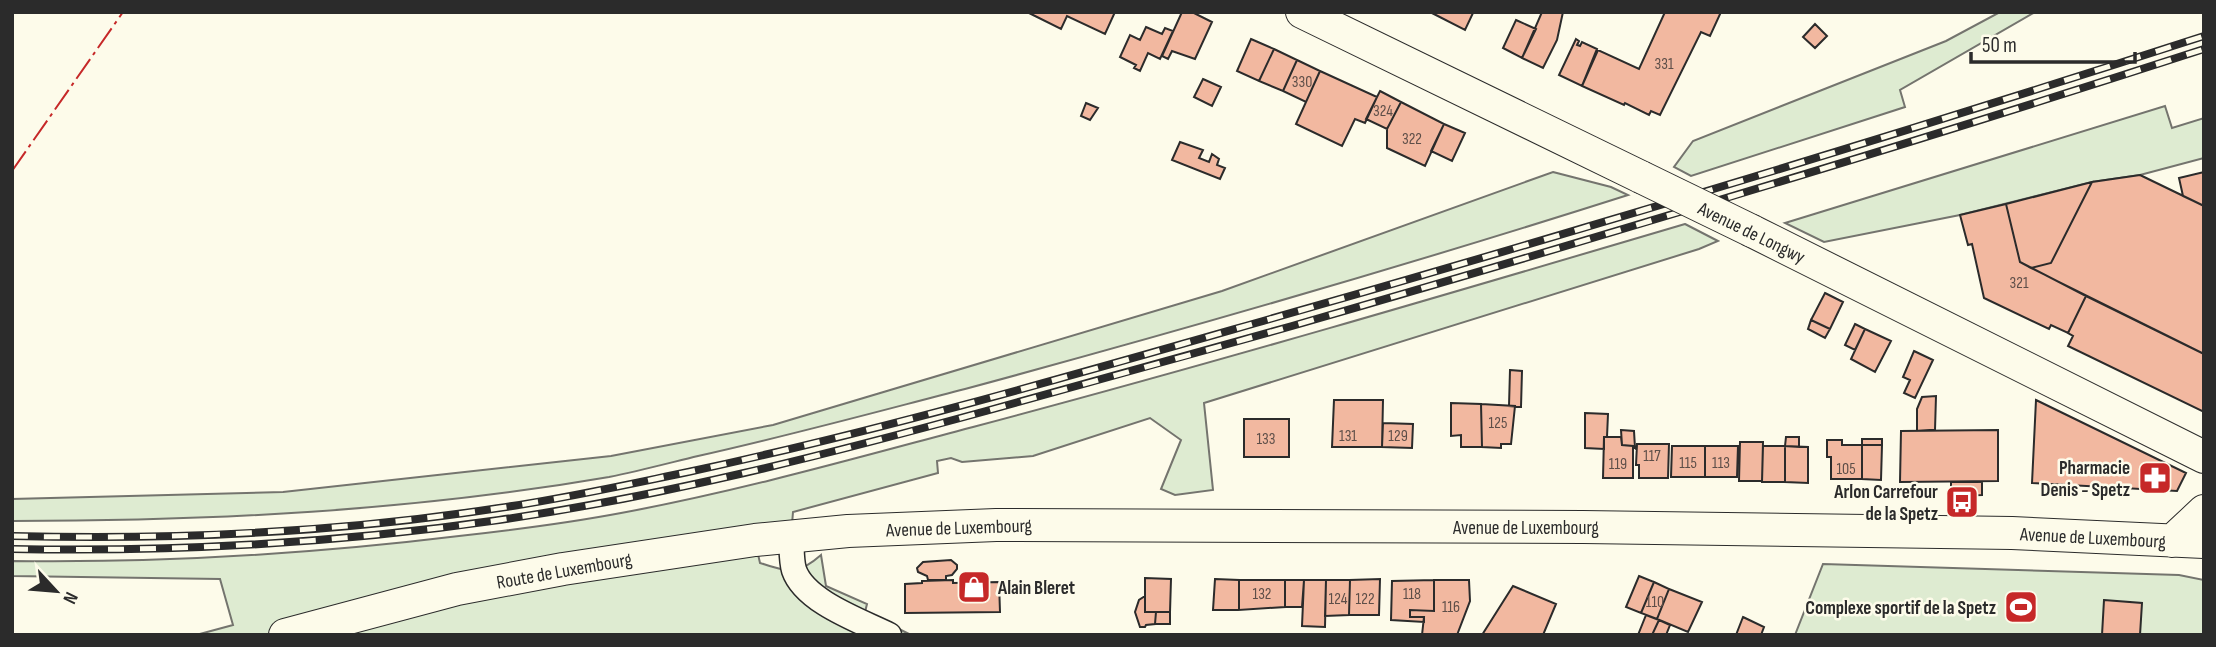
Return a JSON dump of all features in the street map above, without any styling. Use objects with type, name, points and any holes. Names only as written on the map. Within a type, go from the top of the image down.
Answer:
[{"type":"main road","name":"Avenue de Longwy","points":[[1302,12],[1641,177],[2203,458]]},
{"type":"main road","points":[[2172,541],[2204,511]]},
{"type":"main road","name":"Avenue de Luxembourg","points":[[848,531],[996,525],[1583,527],[2012,533],[2204,542]]},
{"type":"main road","name":"Route de Luxembourg","points":[[285,635],[457,589],[563,569],[848,531]]},
{"type":"main road","points":[[2172,541],[2204,548]]},
{"type":"street","points":[[791,537],[794,570],[805,588],[819,600],[889,635]]},
{"type":"green space","points":[[2000,12],[2035,12],[1900,90],[1905,107],[1691,176],[1674,167],[1693,141],[1946,41]]},
{"type":"green space","points":[[2165,106],[2172,128],[2204,118],[2204,158],[2140,175],[2092,182],[1960,215],[1824,242],[1785,223]]},
{"type":"green space","points":[[1553,172],[1611,187],[1628,195],[1380,271],[965,389],[609,477],[461,498],[312,512],[162,519],[12,521],[12,499],[283,492],[611,456],[773,425],[1222,291]]},
{"type":"green space","points":[[1685,224],[1718,241],[1204,403],[1213,490],[1175,495],[1161,489],[1181,440],[1150,418],[1033,456],[962,462],[951,458],[937,461],[938,473],[793,512],[791,537],[755,541],[760,563],[786,570],[799,569],[821,555],[826,586],[867,604],[865,612],[911,635],[196,635],[233,625],[220,579],[12,576],[12,561],[180,559],[348,548],[540,526],[710,495],[1062,403]]},
{"type":"green space","name":"Complexe sportif de la Spetz","points":[[1823,564],[2179,575],[2204,580],[2204,635],[1795,635]]},
{"type":"building","points":[[1027,12],[1115,12],[1105,34],[1067,16],[1061,29]]},
{"type":"building","points":[[1182,12],[1192,12],[1212,22],[1195,59],[1172,51],[1168,59],[1162,56]]},
{"type":"building","points":[[1430,12],[1472,12],[1473,13],[1465,30]]},
{"type":"building","points":[[1542,12],[1563,12],[1557,40],[1543,68],[1522,58]]},
{"type":"building","points":[[1665,12],[1721,12],[1710,36],[1701,32],[1660,115],[1651,111],[1649,115],[1582,86],[1598,50],[1639,69]]},
{"type":"building","points":[[1516,20],[1536,29],[1522,58],[1503,48]]},
{"type":"building","points":[[1815,24],[1827,36],[1815,48],[1803,37]]},
{"type":"building","points":[[1146,27],[1162,34],[1165,28],[1173,31],[1160,59],[1148,53],[1140,71],[1134,68],[1136,65],[1120,57],[1130,35],[1140,40]]},
{"type":"building","points":[[1251,39],[1274,49],[1259,81],[1237,71]]},
{"type":"building","points":[[1576,39],[1579,41],[1577,45],[1580,46],[1582,42],[1597,49],[1582,86],[1559,75]]},
{"type":"building","points":[[1274,49],[1297,60],[1283,91],[1259,81]]},
{"type":"building","points":[[1297,60],[1320,71],[1306,102],[1283,91]]},
{"type":"building","points":[[1320,71],[1377,97],[1365,123],[1355,119],[1342,146],[1296,124]]},
{"type":"building","points":[[1203,79],[1221,87],[1212,106],[1194,97]]},
{"type":"building","points":[[1380,91],[1401,102],[1387,129],[1366,119]]},
{"type":"building","points":[[1401,102],[1444,124],[1425,166],[1387,148],[1387,129]]},
{"type":"building","points":[[1086,103],[1098,108],[1090,120],[1081,116]]},
{"type":"building","points":[[1444,124],[1465,133],[1452,161],[1431,151]]},
{"type":"building","points":[[1180,142],[1203,150],[1199,158],[1209,162],[1212,154],[1219,159],[1217,165],[1225,168],[1220,179],[1172,160]]},
{"type":"building","points":[[2204,172],[2204,206],[2183,196],[2179,178]]},
{"type":"building","points":[[2140,175],[2204,206],[2204,354],[2031,268],[2051,263],[2092,182]]},
{"type":"building","points":[[2092,182],[2051,263],[2031,268],[2020,262],[2006,204]]},
{"type":"building","points":[[2006,204],[2020,262],[2086,296],[2068,333],[2051,325],[2049,329],[1984,298],[1972,244],[1968,245],[1960,215]]},
{"type":"building","points":[[1825,293],[1843,302],[1830,329],[1811,320]]},
{"type":"building","points":[[2086,296],[2204,354],[2204,412],[2068,346],[2073,336],[2068,333]]},
{"type":"building","points":[[1811,320],[1830,329],[1825,338],[1808,329]]},
{"type":"building","points":[[1855,324],[1865,329],[1855,350],[1845,345]]},
{"type":"building","points":[[1865,329],[1891,341],[1875,372],[1851,359]]},
{"type":"building","points":[[1914,351],[1933,360],[1915,398],[1904,393],[1910,380],[1903,377]]},
{"type":"building","points":[[1510,370],[1522,371],[1521,407],[1509,406]]},
{"type":"building","points":[[1936,396],[1935,430],[1917,431],[1917,409],[1922,397]]},
{"type":"building","points":[[1334,400],[1383,400],[1382,447],[1332,447]]},
{"type":"building","points":[[2036,400],[2186,473],[2177,491],[2032,483]]},
{"type":"building","points":[[1451,403],[1481,404],[1482,447],[1461,447],[1461,435],[1451,436]]},
{"type":"building","points":[[1481,404],[1515,406],[1511,444],[1501,444],[1501,448],[1482,447]]},
{"type":"building","points":[[1585,413],[1608,414],[1604,449],[1585,448]]},
{"type":"building","points":[[1244,419],[1289,419],[1289,457],[1244,457]]},
{"type":"building","points":[[1383,423],[1413,424],[1412,448],[1382,447]]},
{"type":"building","points":[[1621,430],[1634,431],[1635,448],[1622,445]]},
{"type":"building","points":[[1998,430],[1998,481],[1900,482],[1901,431]]},
{"type":"building","points":[[1604,437],[1621,437],[1622,445],[1633,446],[1633,478],[1603,478]]},
{"type":"building","points":[[1786,437],[1799,437],[1799,447],[1785,446]]},
{"type":"building","points":[[1862,439],[1882,439],[1882,445],[1862,445]]},
{"type":"building","points":[[1827,440],[1842,440],[1842,445],[1862,445],[1862,479],[1831,479],[1831,457],[1827,457]]},
{"type":"building","points":[[1740,442],[1763,442],[1762,481],[1739,481]]},
{"type":"building","points":[[1637,444],[1669,444],[1668,478],[1639,478],[1639,465],[1636,465]]},
{"type":"building","points":[[1862,445],[1882,445],[1881,480],[1862,479]]},
{"type":"building","points":[[1672,446],[1705,446],[1705,477],[1671,477]]},
{"type":"building","points":[[1705,446],[1738,446],[1737,477],[1705,477]]},
{"type":"building","points":[[1763,446],[1785,446],[1785,482],[1762,482]]},
{"type":"building","points":[[1785,446],[1808,447],[1808,483],[1785,482]]},
{"type":"building","points":[[1951,482],[1982,482],[1982,495],[1951,496]]},
{"type":"building","points":[[951,560],[957,565],[957,569],[952,575],[946,576],[946,580],[928,580],[927,576],[918,572],[917,568],[923,562]]},
{"type":"building","points":[[1639,576],[1654,582],[1641,613],[1626,607]]},
{"type":"building","points":[[1145,578],[1171,579],[1170,612],[1145,612]]},
{"type":"building","points":[[1215,579],[1239,580],[1239,610],[1213,610]]},
{"type":"building","points":[[1380,579],[1379,615],[1349,615],[1350,580]]},
{"type":"building","points":[[953,580],[953,583],[999,582],[1000,612],[905,613],[905,584]]},
{"type":"building","points":[[1239,580],[1285,580],[1285,607],[1239,610]]},
{"type":"building","points":[[1285,580],[1304,580],[1302,607],[1285,607]]},
{"type":"building","points":[[1304,580],[1326,580],[1325,627],[1302,626]]},
{"type":"building","points":[[1326,580],[1350,580],[1349,615],[1325,616]]},
{"type":"building","points":[[1434,580],[1434,611],[1410,610],[1410,617],[1424,617],[1424,622],[1391,620],[1392,581]]},
{"type":"building","points":[[1434,580],[1469,580],[1470,601],[1457,635],[1422,635],[1424,617],[1410,617],[1410,610],[1434,611]]},
{"type":"building","points":[[1654,582],[1669,589],[1657,619],[1641,613]]},
{"type":"building","points":[[1513,586],[1556,604],[1543,635],[1482,635]]},
{"type":"building","points":[[1669,589],[1702,602],[1688,632],[1657,619]]},
{"type":"building","points":[[1145,596],[1145,612],[1156,612],[1155,624],[1140,627],[1135,612],[1139,600]]},
{"type":"building","points":[[2104,600],[2142,603],[2140,635],[2102,635]]},
{"type":"building","points":[[1156,612],[1170,612],[1170,624],[1155,624]]},
{"type":"building","points":[[1646,615],[1659,620],[1652,635],[1638,635]]},
{"type":"building","points":[[1743,617],[1764,627],[1761,635],[1736,635]]},
{"type":"building","points":[[1659,620],[1670,625],[1666,635],[1652,635]]},
{"type":"railway","points":[[12,536],[195,535],[379,523],[546,500],[761,456],[1125,360],[1621,217],[2204,36]]},
{"type":"railway","points":[[12,549],[195,547],[378,535],[499,520],[683,487],[865,443],[1254,337],[1863,157],[2204,49]]},
{"type":"power","points":[[12,171],[123,12]]},
{"type":"place","name":"Pharmacie Denis - Spetz","points":[[2155,478]]},
{"type":"place","name":"Arlon Carrefour de la Spetz","points":[[1962,502]]},
{"type":"place","name":"Alain Bleret","points":[[974,587]]},
{"type":"place","name":"Complexe sportif de la Spetz","points":[[2021,607]]}]
